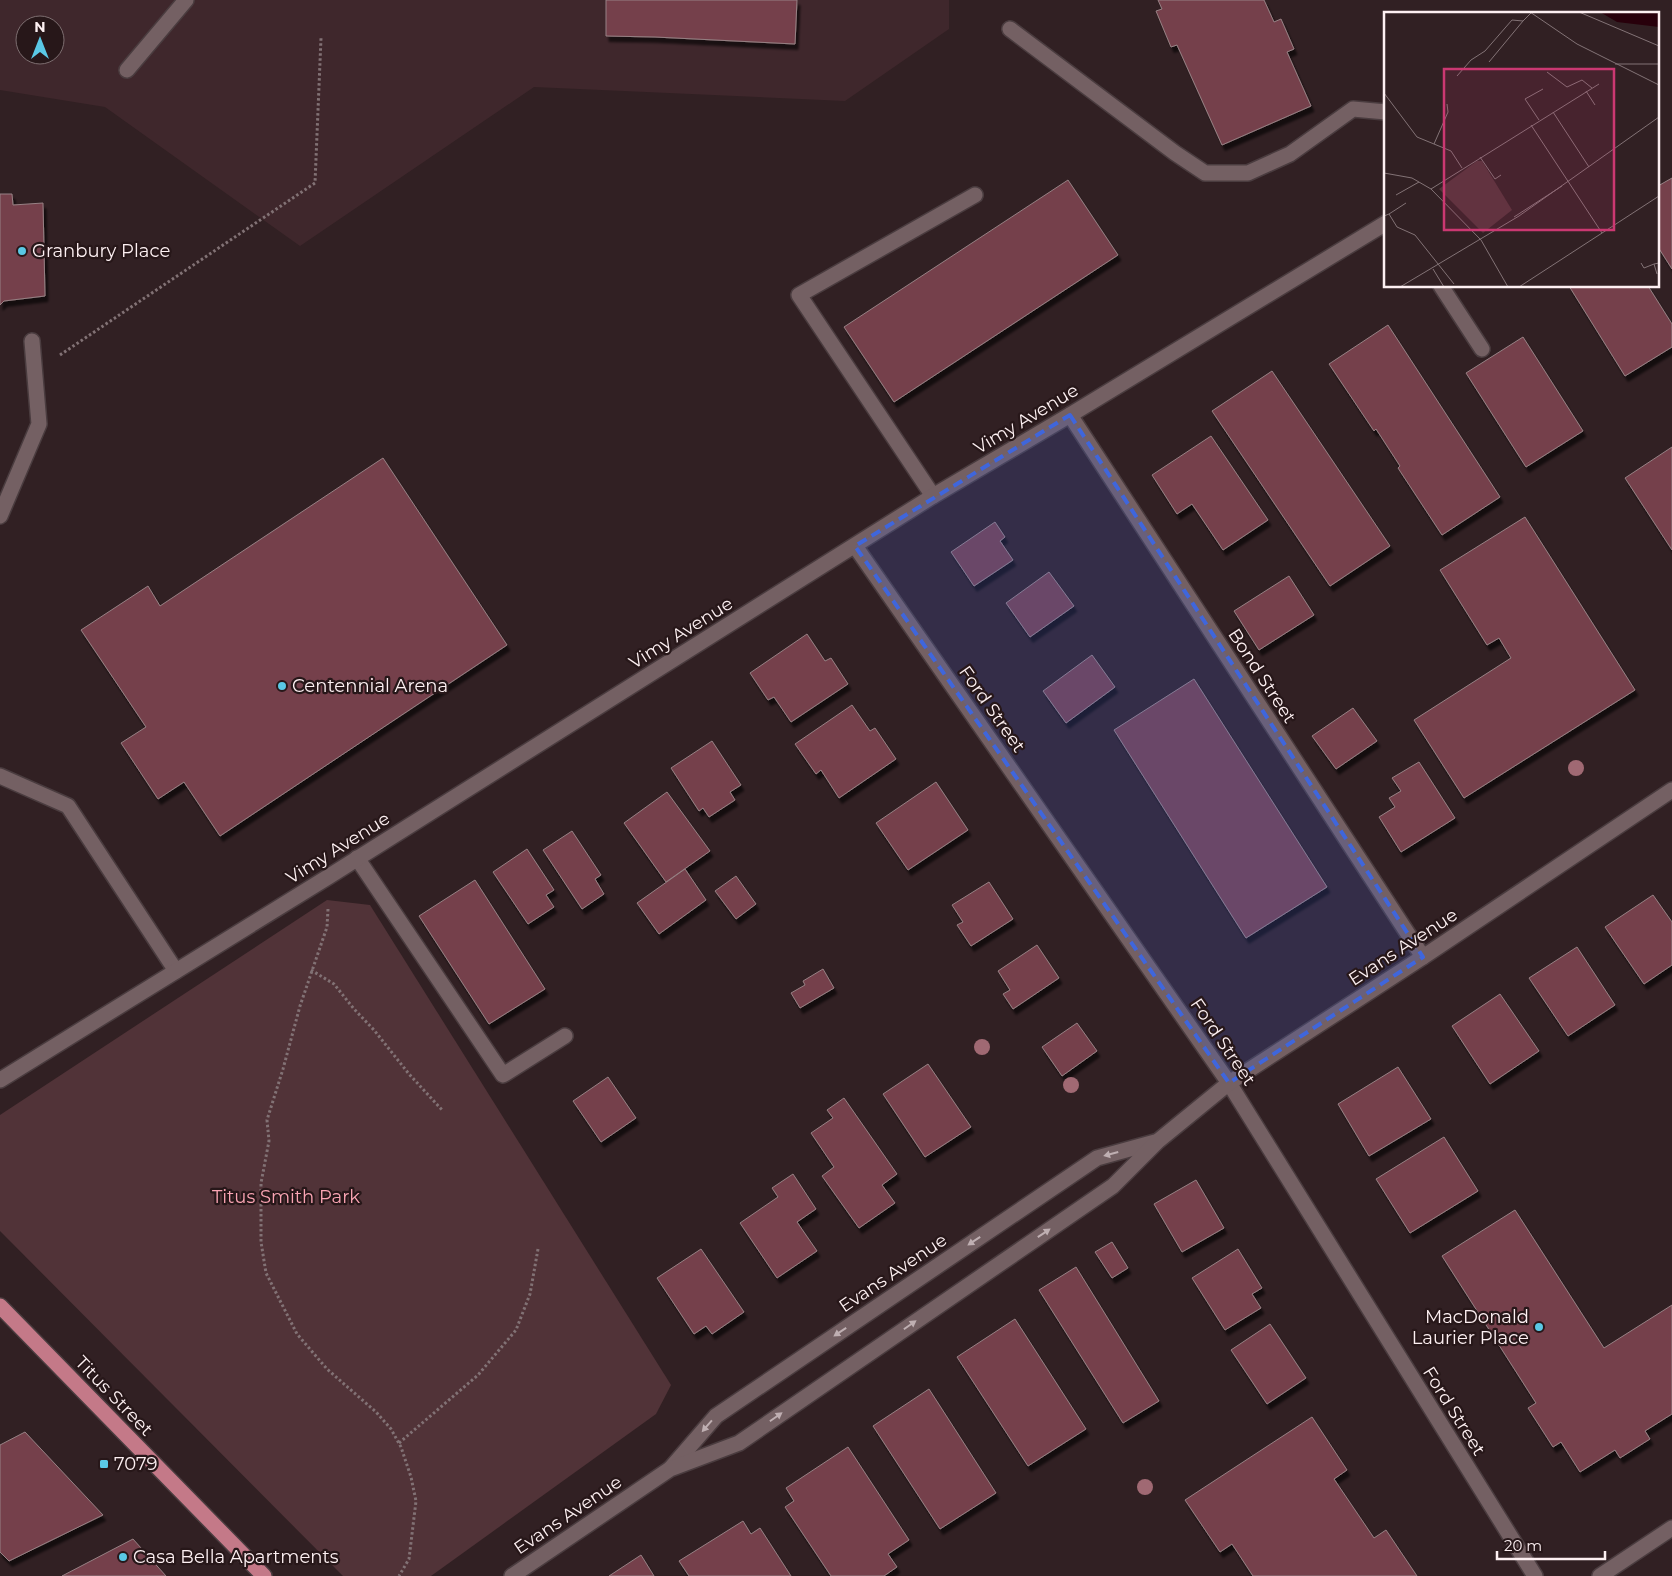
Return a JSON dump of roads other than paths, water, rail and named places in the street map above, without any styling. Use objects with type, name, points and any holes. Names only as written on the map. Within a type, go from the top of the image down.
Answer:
[{"type":"main road","name":"Titus Street","points":[[0,1306],[264,1576]]},
{"type":"street","points":[[127,70],[186,0]]},
{"type":"street","points":[[1010,30],[1205,174],[1248,174],[1290,154],[1353,109],[1384,112]]},
{"type":"street","points":[[932,496],[799,295],[975,195]]},
{"type":"street","name":"Vimy Avenue","points":[[0,1080],[932,496],[1070,415],[1384,224]]},
{"type":"street","points":[[1442,288],[1482,349]]},
{"type":"street","points":[[0,516],[39,424],[32,341]]},
{"type":"street","name":"Bond Street","points":[[1070,415],[1423,957]]},
{"type":"street","name":"Ford Street","points":[[855,546],[1229,1082],[1535,1576]]},
{"type":"street","points":[[0,776],[68,806],[176,971]]},
{"type":"street","name":"Evans Avenue","points":[[512,1576],[670,1469],[739,1442],[1113,1186],[1158,1141],[1229,1082],[1423,957],[1672,790]]},
{"type":"street","points":[[357,858],[503,1075],[565,1036]]},
{"type":"street","name":"Evans Avenue","points":[[670,1469],[716,1416],[1097,1158],[1158,1141]]},
{"type":"street","points":[[1600,1576],[1672,1528]]},
{"type":"place","name":"Granbury Place","points":[[22,251]]},
{"type":"place","name":"Centennial Arena","points":[[282,686]]},
{"type":"place","name":"MacDonald Laurier Place","points":[[1539,1327]]},
{"type":"place","name":"7079","points":[[104,1464]]},
{"type":"place","name":"Casa Bella Apartments","points":[[123,1557]]},
{"type":"park label","name":"Titus Smith Park","points":[[286,1197]]}]
